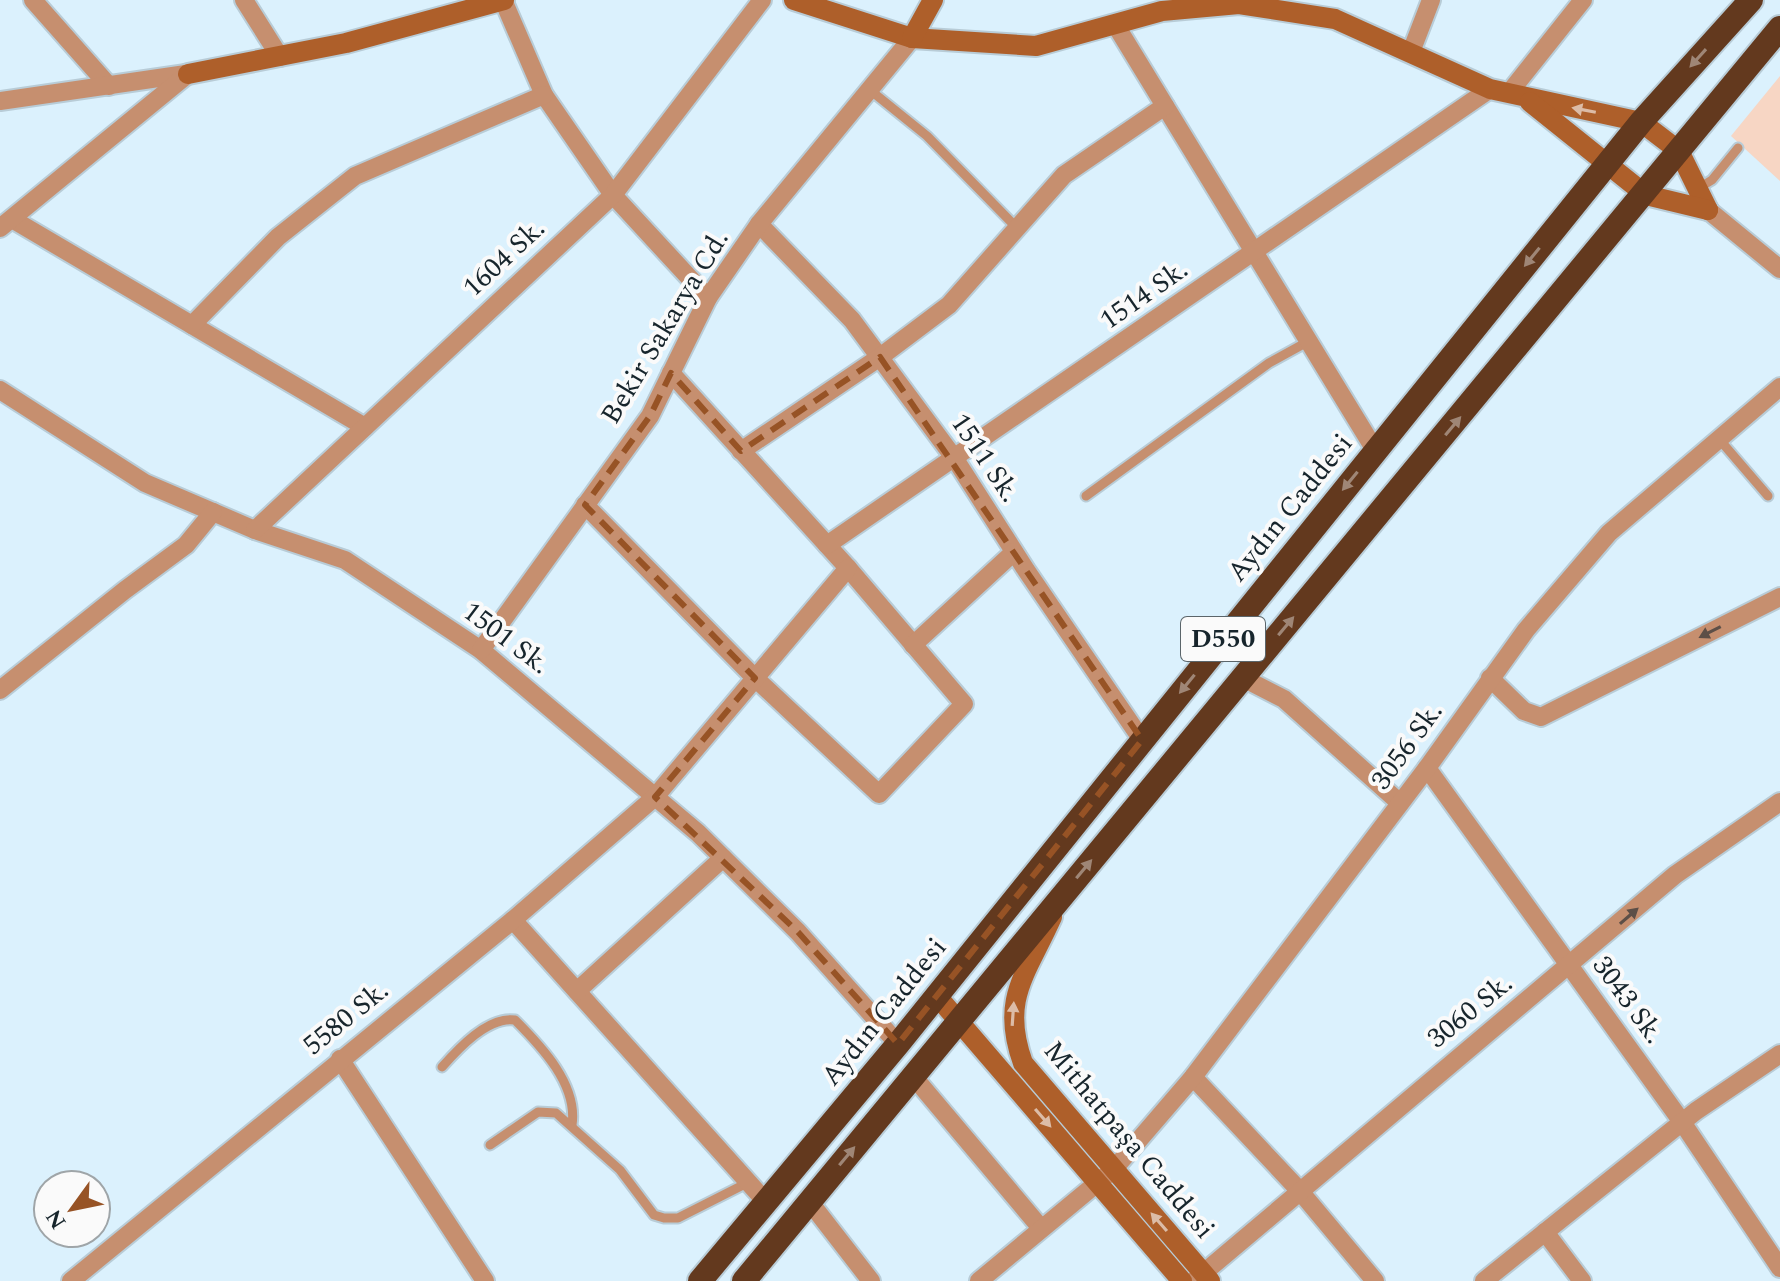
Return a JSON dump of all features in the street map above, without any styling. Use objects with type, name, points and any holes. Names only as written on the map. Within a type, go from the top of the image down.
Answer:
[{"type":"highway","name":"Aydın Caddesi","points":[[700,1281],[937,996],[1641,122],[1751,0]]},
{"type":"highway","name":"D550","points":[[744,1281],[1646,195],[1780,28]]},
{"type":"street","points":[[33,0],[109,86]]},
{"type":"street","points":[[244,0],[280,57]]},
{"type":"street","points":[[0,101],[188,74],[280,57],[503,0],[544,95],[613,195],[708,298]]},
{"type":"street","name":"1604 Sk.","points":[[255,530],[613,195],[762,0]]},
{"type":"street","points":[[794,0],[912,38],[1036,46],[1162,11],[1239,4],[1262,4],[1335,19],[1509,93],[1641,122],[1679,151],[1708,210],[1780,269]]},
{"type":"street","name":"Bekir Sakarya Cd.","points":[[481,650],[650,416],[708,298],[759,224],[912,38],[933,0]]},
{"type":"street","points":[[1411,52],[1431,0]]},
{"type":"street","name":"1514 Sk.","points":[[827,545],[1255,252],[1509,93],[1583,0]]},
{"type":"street","points":[[1115,24],[1375,450]]},
{"type":"street","points":[[188,74],[6,224],[192,325],[365,427]]},
{"type":"street","points":[[1509,93],[1608,163],[1646,195],[1708,210]]},
{"type":"street","points":[[192,325],[278,237],[355,176],[544,95]]},
{"type":"street","points":[[741,451],[880,357],[949,305],[1064,175],[1165,106]]},
{"type":"street","name":"1511 Sk.","points":[[759,224],[852,320],[880,357],[955,459],[1014,552],[1142,740]]},
{"type":"street","points":[[585,505],[755,678],[879,794],[964,704],[848,568],[671,373]]},
{"type":"street","name":"3056 Sk.","points":[[979,1281],[1040,1227],[1114,1169],[1193,1077],[1427,768],[1490,678],[1609,533],[1780,387]]},
{"type":"street","name":"1501 Sk.","points":[[0,390],[145,483],[255,530],[345,560],[481,650],[723,858],[798,932],[898,1044]]},
{"type":"street","points":[[0,690],[186,545],[213,512]]},
{"type":"street","points":[[913,645],[1014,552]]},
{"type":"street","name":"5580 Sk.","points":[[71,1281],[513,920],[655,797],[848,568]]},
{"type":"street","points":[[1490,678],[1524,711],[1541,717],[1780,597]]},
{"type":"street","points":[[1243,678],[1284,699],[1400,803]]},
{"type":"street","name":"3043 Sk.","points":[[1427,768],[1682,1122],[1780,1268]]},
{"type":"street","name":"3060 Sk.","points":[[1202,1278],[1299,1190],[1570,967],[1675,875],[1780,802]]},
{"type":"street","points":[[577,991],[723,858]]},
{"type":"street","name":"Mithatpaşa Caddesi","points":[[1061,896],[1012,1004],[1013,1032],[1023,1063],[1202,1278]]},
{"type":"street","points":[[513,920],[766,1202]]},
{"type":"street","name":"Mithatpaşa Caddesi","points":[[937,996],[1182,1281]]},
{"type":"street","points":[[1484,1281],[1682,1122],[1780,1054]]},
{"type":"street","points":[[340,1059],[485,1281]]},
{"type":"street","points":[[913,1076],[1040,1227]]},
{"type":"street","points":[[1193,1077],[1299,1190],[1375,1281]]},
{"type":"street","points":[[809,1201],[871,1281]]},
{"type":"street","points":[[1545,1232],[1582,1281]]},
{"type":"lane","points":[[870,90],[927,136],[1017,228]]},
{"type":"lane","points":[[1697,189],[1712,180],[1738,148]]},
{"type":"lane","points":[[1086,496],[1269,363],[1309,341]]},
{"type":"lane","points":[[1719,439],[1768,496]]},
{"type":"lane","points":[[442,1067],[458,1049],[487,1028],[507,1019],[515,1020],[569,1090],[575,1108],[572,1125]]},
{"type":"lane","points":[[490,1145],[538,1112],[556,1113],[620,1170],[654,1215],[664,1218],[678,1218],[749,1182]]},
{"type":"highlighted area","points":[[880,357],[1142,740],[898,1044],[798,932],[655,797],[755,678],[585,505],[650,416],[671,373],[741,451]]},
{"type":"shaded area","points":[[1780,76],[1780,181],[1731,136]]}]
